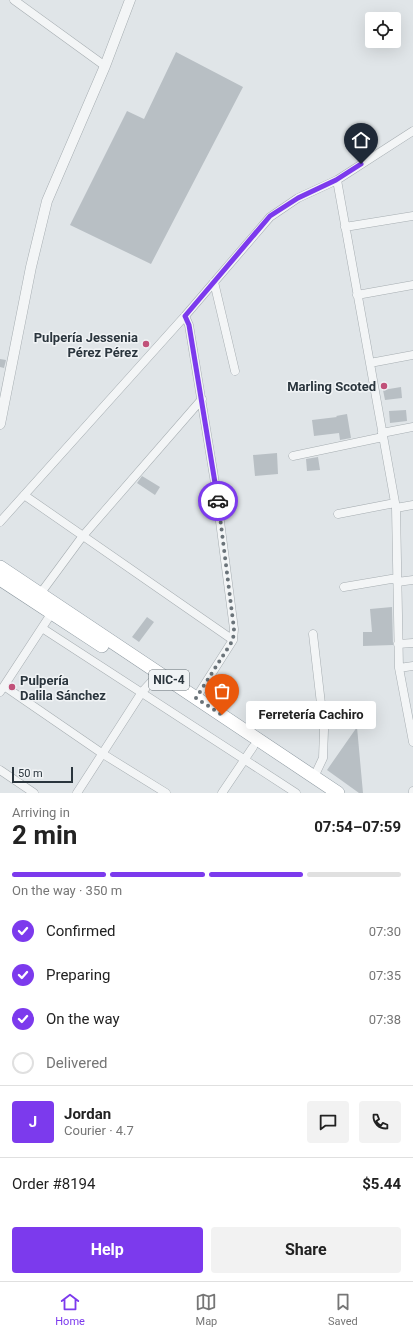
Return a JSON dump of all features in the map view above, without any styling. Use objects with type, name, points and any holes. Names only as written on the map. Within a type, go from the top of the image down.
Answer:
[{"type":"highway","name":"NIC-4","points":[[0,567],[338,793]]},
{"type":"highway","name":"NIC-4","points":[[0,579],[324,793]]},
{"type":"street","points":[[14,0],[106,66]]},
{"type":"street","points":[[0,424],[38,232],[48,201],[106,66],[130,0]]},
{"type":"street","points":[[0,522],[185,316],[270,216],[298,198],[336,180],[413,131]]},
{"type":"street","points":[[336,180],[396,506],[399,668],[411,718],[413,742]]},
{"type":"street","points":[[345,227],[413,216]]},
{"type":"street","points":[[214,282],[235,371]]},
{"type":"street","points":[[357,295],[413,285]]},
{"type":"street","points":[[185,316],[189,325],[202,399],[215,483],[234,629],[233,640],[196,698]]},
{"type":"street","points":[[370,363],[413,355]]},
{"type":"street","points":[[40,594],[82,537],[202,399]]},
{"type":"street","points":[[293,456],[413,427]]},
{"type":"street","points":[[24,495],[82,537],[233,640]]},
{"type":"street","points":[[338,514],[413,505]]},
{"type":"street","points":[[344,587],[397,580],[413,580]]},
{"type":"street","points":[[51,614],[2,689],[166,793]]},
{"type":"street","points":[[42,628],[296,793]]},
{"type":"street","points":[[313,634],[324,730],[323,758],[314,777]]},
{"type":"street","points":[[398,644],[413,643]]},
{"type":"street","points":[[399,668],[413,666]]},
{"type":"street","points":[[77,793],[104,754],[142,692],[153,680]]},
{"type":"street","points":[[222,793],[253,747]]},
{"type":"street","points":[[0,770],[34,793]]},
{"type":"building","points":[[176,52],[243,87],[151,264],[70,225],[127,111],[144,119]]},
{"type":"building","points":[[0,359],[6,360],[4,368],[0,367]]},
{"type":"building","points":[[401,387],[402,398],[385,400],[383,390]]},
{"type":"building","points":[[406,410],[407,421],[390,423],[389,411]]},
{"type":"building","points":[[347,414],[351,438],[340,440],[339,433],[314,436],[312,420],[337,417],[336,416]]},
{"type":"building","points":[[277,453],[278,474],[255,476],[253,455]]},
{"type":"building","points":[[318,457],[320,470],[307,471],[306,459]]},
{"type":"building","points":[[142,476],[160,487],[155,495],[137,483]]},
{"type":"building","points":[[392,607],[393,645],[363,646],[363,632],[372,632],[370,609]]},
{"type":"building","points":[[147,617],[154,622],[139,642],[132,637]]},
{"type":"building","points":[[357,727],[363,793],[359,793],[327,770]]},
{"type":"way so far","points":[[218,501],[234,629],[233,640],[196,698],[222,715]]},
{"type":"place","name":"Pulpería Jessenia Pérez Pérez","points":[[146,344]]},
{"type":"place","name":"Marling Scoted","points":[[384,386]]},
{"type":"place","name":"Pulpería Dalila Sánchez","points":[[12,687]]},
{"type":"place","name":"Ferretería Cachiro","points":[[222,715]]},
{"type":"route","points":[[218,501],[189,325],[185,316],[270,216],[298,198],[336,180],[361,164]]}]
